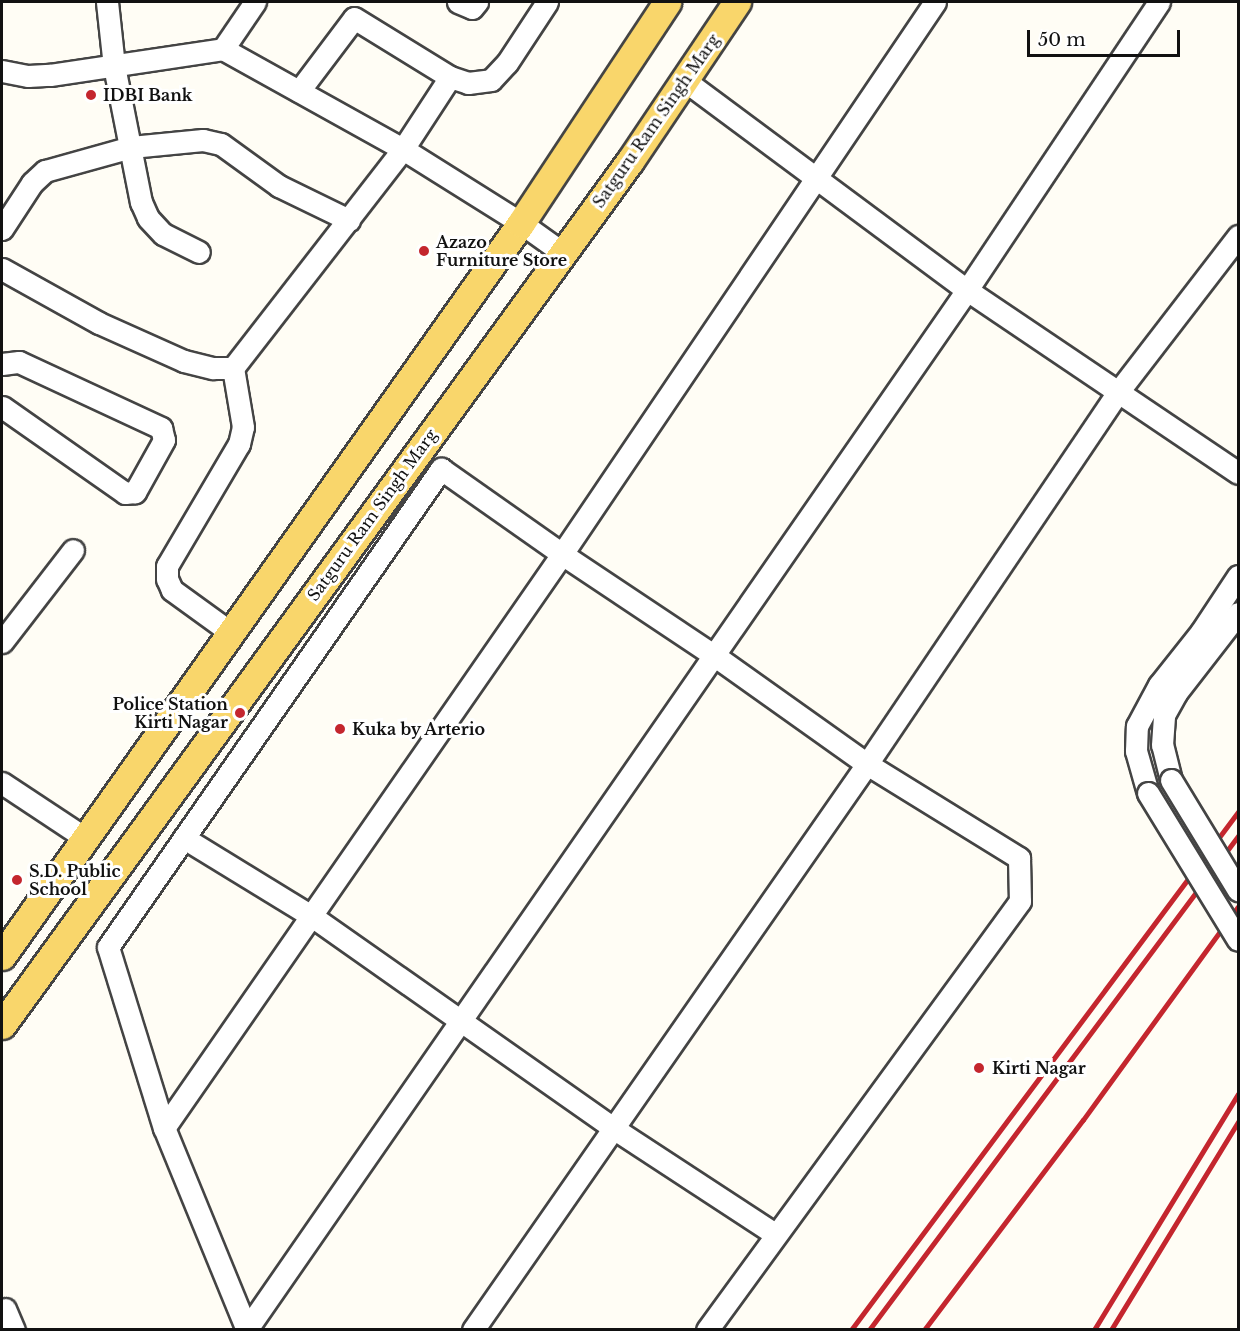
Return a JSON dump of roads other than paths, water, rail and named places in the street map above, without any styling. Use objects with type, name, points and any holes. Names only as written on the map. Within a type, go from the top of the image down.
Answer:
[{"type":"main road","points":[[2,956],[521,223],[667,2]]},
{"type":"main road","name":"Satguru Ram Singh Marg","points":[[2,1025],[630,161],[737,2]]},
{"type":"street","points":[[107,2],[114,66],[141,202],[148,218],[163,234],[199,252]]},
{"type":"street","points":[[223,49],[255,2]]},
{"type":"street","points":[[458,2],[472,8],[477,2]]},
{"type":"street","points":[[299,91],[354,18],[450,77],[468,83],[491,80],[507,63],[546,2]]},
{"type":"street","points":[[164,1128],[313,917],[562,554],[935,2]]},
{"type":"street","points":[[247,1329],[967,290],[1160,2]]},
{"type":"street","points":[[3,74],[50,75],[223,49],[404,149],[521,223],[563,253]]},
{"type":"street","points":[[230,632],[172,590],[166,579],[166,566],[239,444],[243,427],[233,368],[404,149],[450,77]]},
{"type":"street","points":[[684,80],[967,290],[1238,473]]},
{"type":"street","points":[[2,229],[32,183],[45,171],[131,147],[213,141],[227,148],[279,186],[349,220]]},
{"type":"street","points":[[473,1329],[867,764],[1118,392],[1239,236]]},
{"type":"street","points":[[2,269],[99,322],[175,357],[198,365],[233,368]]},
{"type":"street","points":[[2,364],[19,362],[161,428],[164,440],[135,492],[125,493],[2,406]]},
{"type":"street","points":[[418,452],[562,554],[715,656],[867,764],[1019,858],[1020,901],[707,1329]]},
{"type":"street","points":[[247,1329],[164,1128],[108,946],[441,469]]},
{"type":"street","points":[[2,642],[73,550]]},
{"type":"street","points":[[1239,576],[1201,632],[1159,686],[1137,726],[1136,751],[1148,793],[1239,940]]},
{"type":"street","points":[[1239,613],[1176,693],[1164,715],[1162,745],[1171,780],[1239,890]]},
{"type":"street","points":[[2,783],[84,838]]},
{"type":"street","points":[[184,838],[313,917],[613,1128],[775,1234]]},
{"type":"street","points":[[5,1309],[14,1329]]},
{"type":"railway","points":[[851,1330],[1238,812]]},
{"type":"railway","points":[[869,1330],[1238,836]]},
{"type":"railway","points":[[924,1330],[1083,1120],[1238,907]]},
{"type":"railway","points":[[1094,1330],[1238,1094]]},
{"type":"railway","points":[[1111,1330],[1238,1122]]},
{"type":"place","name":"IDBI Bank","points":[[91,95]]},
{"type":"place","name":"Azazo Furniture Store","points":[[424,251]]},
{"type":"place","name":"Police Station Kirti Nagar","points":[[240,713]]},
{"type":"place","name":"Kuka by Arterio","points":[[340,729]]},
{"type":"place","name":"S.D. Public School","points":[[17,880]]},
{"type":"place","name":"Kirti Nagar","points":[[979,1068]]}]
